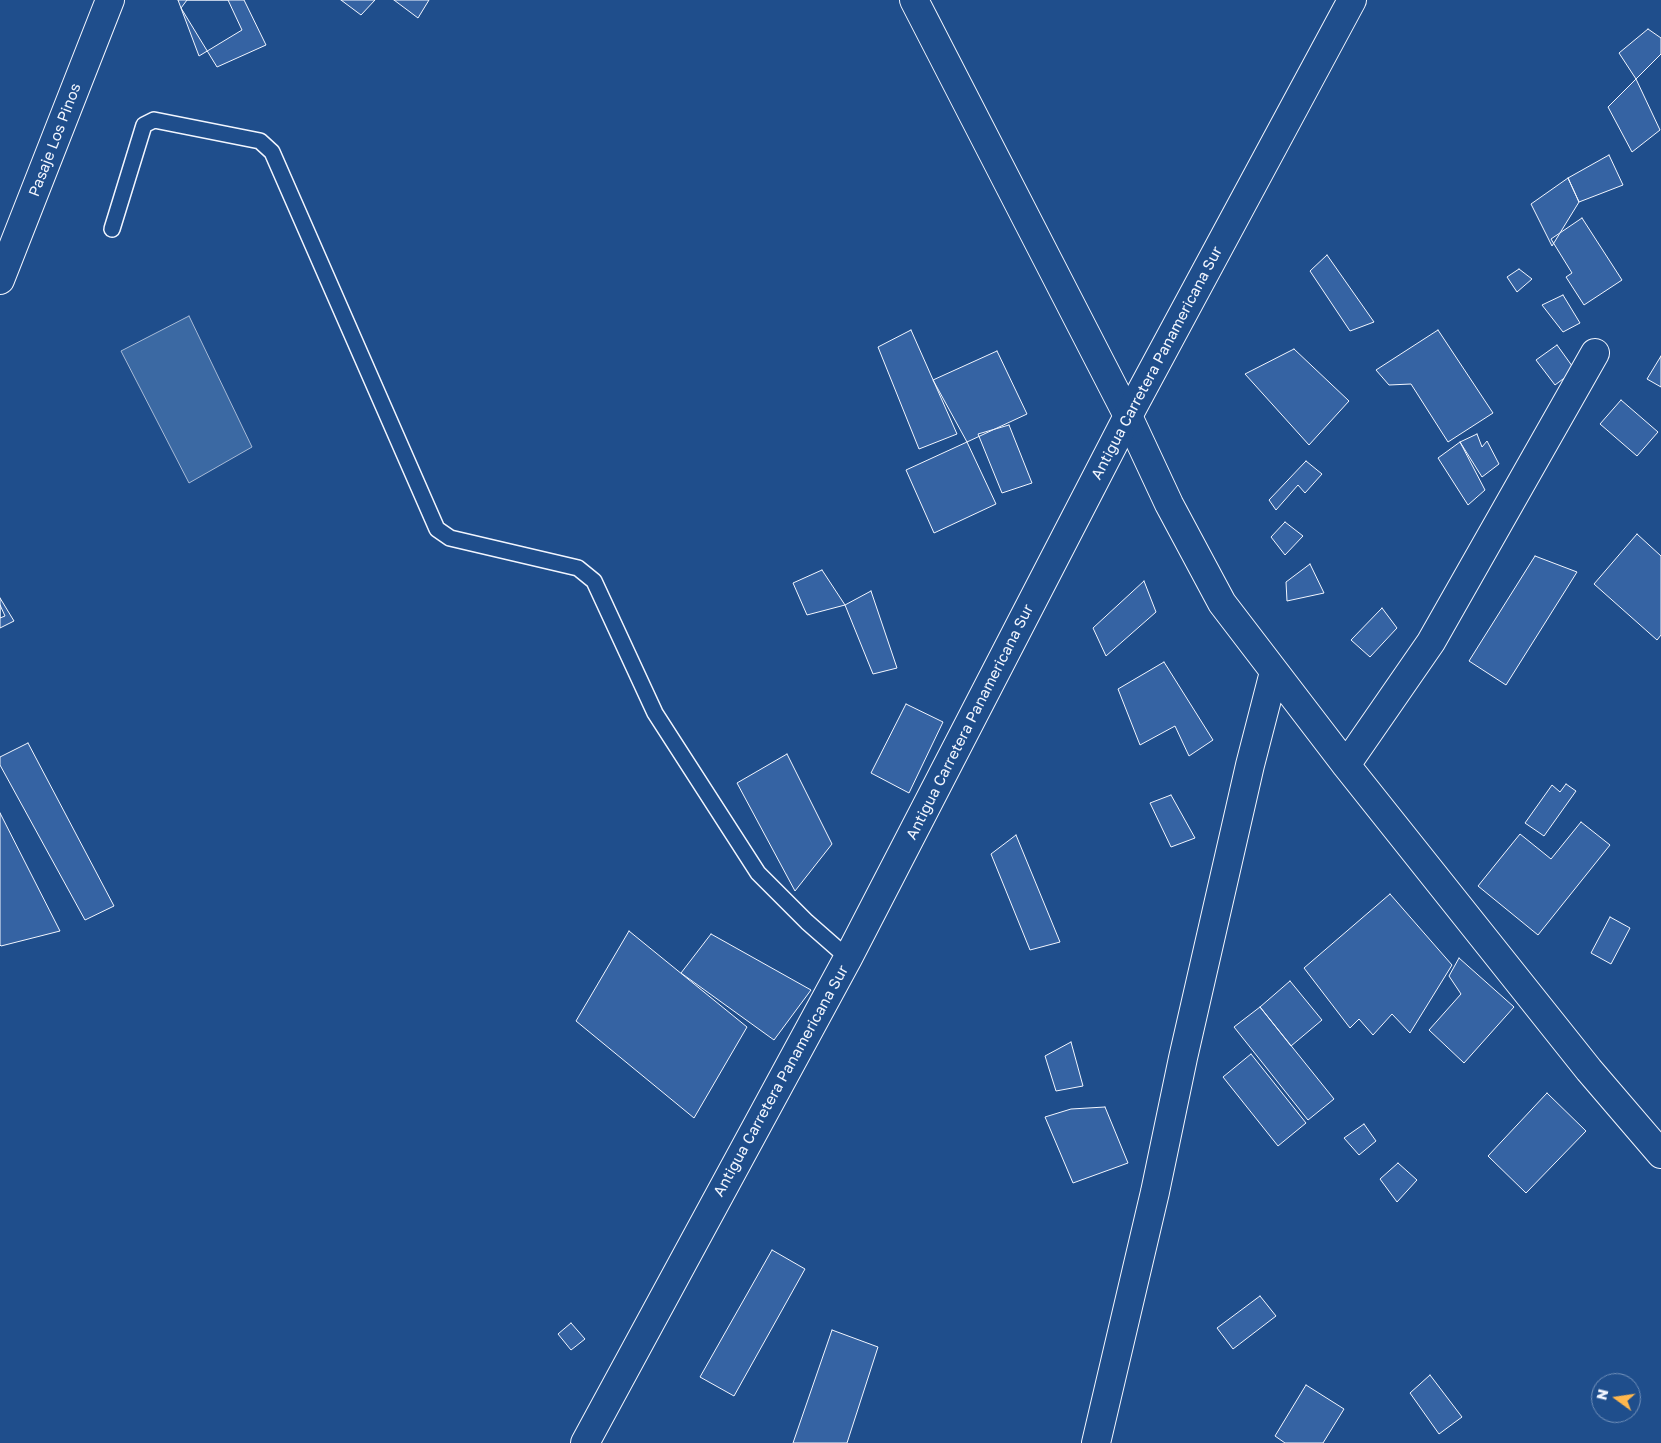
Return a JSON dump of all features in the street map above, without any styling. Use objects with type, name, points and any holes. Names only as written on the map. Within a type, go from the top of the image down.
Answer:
[{"type":"main road","name":"Pasaje Los Pinos","points":[[0,280],[110,0]]},
{"type":"main road","points":[[914,0],[1128,416],[1169,504],[1222,603],[1346,765],[1589,1070],[1661,1154]]},
{"type":"main road","name":"Antigua Carretera Panamericana Sur","points":[[585,1443],[848,958],[1128,416],[1352,0]]},
{"type":"main road","points":[[1346,765],[1431,642],[1595,354]]},
{"type":"main road","points":[[1096,1443],[1250,765],[1274,672]]},
{"type":"lane","points":[[112,228],[144,125],[154,120],[260,141],[272,152],[437,529],[450,538],[578,568],[594,581],[655,713],[758,873],[807,922],[848,958]]},
{"type":"water","points":[[189,316],[252,447],[189,483],[121,351]]},
{"type":"building","points":[[178,0],[228,0],[242,30],[199,56]]},
{"type":"building","points":[[187,0],[244,0],[266,45],[217,67],[181,8]]},
{"type":"building","points":[[341,0],[375,0],[361,15]]},
{"type":"building","points":[[394,0],[429,0],[418,18]]},
{"type":"building","points":[[1648,29],[1661,38],[1661,54],[1636,79],[1619,53]]},
{"type":"building","points":[[1636,79],[1660,130],[1632,152],[1608,107]]},
{"type":"building","points":[[1609,155],[1623,185],[1579,202],[1568,178]]},
{"type":"building","points":[[1568,178],[1579,202],[1552,246],[1531,204]]},
{"type":"building","points":[[1582,218],[1622,280],[1584,305],[1566,277],[1572,273],[1551,239]]},
{"type":"building","points":[[1327,255],[1374,322],[1350,331],[1310,271]]},
{"type":"building","points":[[1519,269],[1532,279],[1517,292],[1507,277]]},
{"type":"building","points":[[1563,295],[1580,323],[1563,332],[1542,305]]},
{"type":"building","points":[[911,330],[957,434],[919,449],[878,347]]},
{"type":"building","points":[[1438,330],[1493,413],[1448,442],[1411,384],[1389,385],[1376,370]]},
{"type":"building","points":[[1557,345],[1575,370],[1555,385],[1536,360]]},
{"type":"building","points":[[1294,349],[1349,401],[1309,445],[1245,374]]},
{"type":"building","points":[[997,351],[1027,414],[967,442],[933,380]]},
{"type":"building","points":[[1661,356],[1661,387],[1647,379]]},
{"type":"building","points":[[1621,400],[1658,432],[1637,456],[1600,424]]},
{"type":"building","points":[[1009,425],[1032,483],[1002,493],[978,434]]},
{"type":"building","points":[[1477,434],[1482,447],[1487,441],[1499,464],[1482,477],[1460,442]]},
{"type":"building","points":[[967,442],[996,504],[934,533],[906,470]]},
{"type":"building","points":[[1460,442],[1485,490],[1468,505],[1438,458]]},
{"type":"building","points":[[1306,461],[1322,474],[1305,493],[1298,485],[1276,510],[1269,500]]},
{"type":"building","points":[[1285,522],[1303,536],[1285,555],[1271,537]]},
{"type":"building","points":[[1637,534],[1661,556],[1661,635],[1657,640],[1594,584]]},
{"type":"building","points":[[1535,556],[1577,572],[1506,685],[1469,661]]},
{"type":"building","points":[[1310,564],[1324,593],[1287,601],[1286,582]]},
{"type":"building","points":[[822,570],[845,605],[807,615],[793,583]]},
{"type":"building","points":[[1144,581],[1156,612],[1106,656],[1093,628]]},
{"type":"building","points":[[871,591],[897,668],[873,674],[845,605]]},
{"type":"building","points":[[0,598],[14,621],[0,628]]},
{"type":"building","points":[[0,605],[5,616],[0,618]]},
{"type":"building","points":[[1382,608],[1397,628],[1370,657],[1351,640]]},
{"type":"building","points":[[1164,662],[1213,740],[1189,756],[1175,726],[1140,745],[1118,689]]},
{"type":"building","points":[[906,704],[943,722],[909,793],[871,773]]},
{"type":"building","points":[[28,743],[114,906],[85,920],[0,765],[0,757]]},
{"type":"building","points":[[787,754],[832,844],[795,891],[737,783]]},
{"type":"building","points":[[1566,784],[1576,791],[1544,836],[1525,823],[1552,785],[1560,792]]},
{"type":"building","points":[[1171,795],[1195,838],[1171,847],[1150,803]]},
{"type":"building","points":[[0,813],[60,931],[1,946],[0,945]]},
{"type":"building","points":[[1581,822],[1610,845],[1538,935],[1478,886],[1520,834],[1551,859]]},
{"type":"building","points":[[1016,835],[1060,942],[1030,950],[991,854]]},
{"type":"building","points":[[1390,894],[1452,965],[1410,1033],[1392,1014],[1373,1035],[1359,1019],[1350,1028],[1304,968]]},
{"type":"building","points":[[1610,917],[1630,928],[1611,964],[1591,953]]},
{"type":"building","points":[[629,931],[747,1027],[694,1118],[576,1021]]},
{"type":"building","points":[[711,934],[811,990],[774,1040],[681,973]]},
{"type":"building","points":[[1459,958],[1514,1007],[1464,1063],[1429,1030],[1461,994],[1449,976]]},
{"type":"building","points":[[1290,981],[1322,1020],[1291,1046],[1260,1007]]},
{"type":"building","points":[[1260,1007],[1334,1099],[1308,1120],[1234,1027]]},
{"type":"building","points":[[1071,1042],[1083,1086],[1056,1091],[1045,1056]]},
{"type":"building","points":[[1251,1054],[1306,1123],[1278,1146],[1223,1077]]},
{"type":"building","points":[[1547,1093],[1586,1131],[1526,1193],[1488,1156]]},
{"type":"building","points":[[1105,1107],[1128,1163],[1073,1183],[1045,1117],[1071,1109]]},
{"type":"building","points":[[1364,1124],[1376,1141],[1359,1155],[1344,1138]]},
{"type":"building","points":[[1398,1163],[1417,1180],[1397,1202],[1380,1179]]},
{"type":"building","points":[[772,1250],[805,1269],[734,1396],[700,1377]]},
{"type":"building","points":[[1260,1296],[1276,1316],[1233,1349],[1217,1328]]},
{"type":"building","points":[[571,1323],[585,1339],[571,1350],[558,1334]]},
{"type":"building","points":[[832,1330],[878,1347],[847,1443],[793,1443]]},
{"type":"building","points":[[1430,1375],[1462,1417],[1439,1434],[1410,1393]]},
{"type":"building","points":[[1306,1385],[1344,1409],[1323,1443],[1285,1443],[1275,1436]]}]
